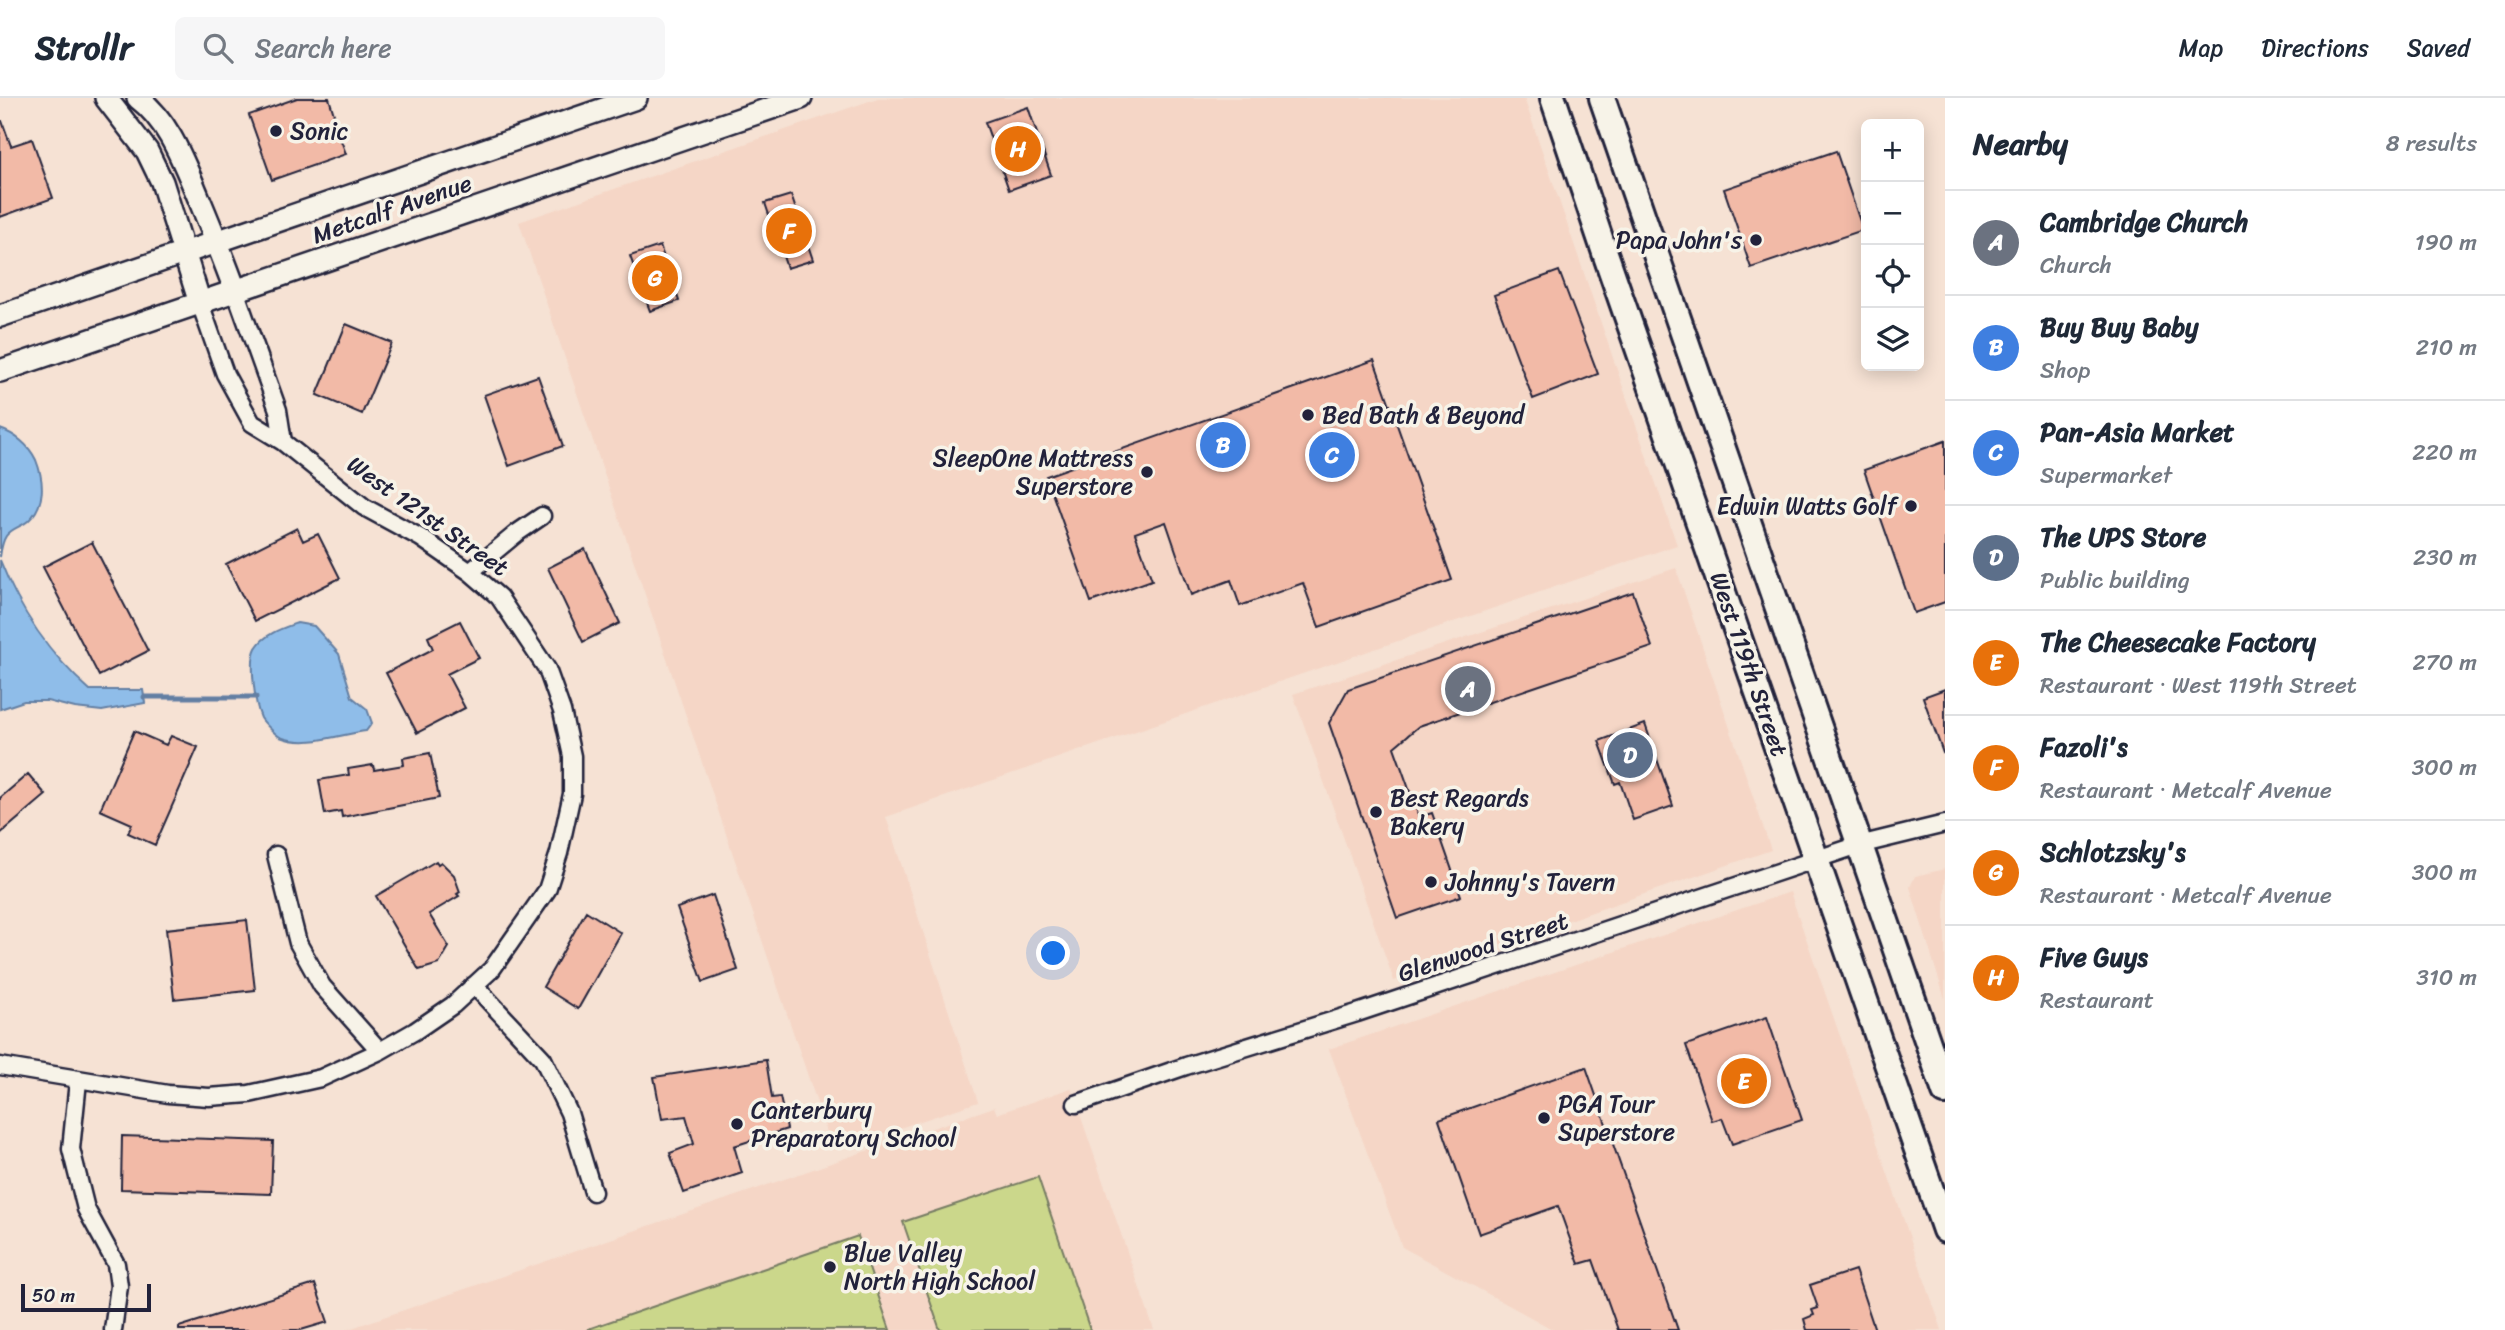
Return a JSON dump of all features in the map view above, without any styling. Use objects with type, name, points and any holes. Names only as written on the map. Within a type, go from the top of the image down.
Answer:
[{"type":"main road","name":"West 121st Street","points":[[106,98],[147,150],[162,182],[200,303]]},
{"type":"main road","points":[[138,98],[150,107],[181,155],[218,241],[235,290]]},
{"type":"main road","name":"Metcalf Avenue","points":[[0,316],[636,98]]},
{"type":"main road","name":"Metcalf Avenue","points":[[0,371],[801,98]]},
{"type":"main road","name":"West 119th Street","points":[[1553,98],[1945,1230]]},
{"type":"main road","name":"West 119th Street","points":[[1601,98],[1945,1092]]},
{"type":"street","points":[[235,290],[278,410],[283,442]]},
{"type":"street","name":"West 121st Street","points":[[0,1066],[78,1081],[209,1097],[249,1094],[321,1078],[380,1051],[453,1005],[492,969],[547,890],[559,853],[572,794],[572,756],[562,711],[547,669],[499,597],[471,572],[421,538],[363,507],[283,442],[252,423],[225,374],[200,303]]},
{"type":"street","points":[[471,572],[517,533],[542,516]]},
{"type":"street","name":"Glenwood Street","points":[[1076,1104],[1859,845],[1945,824]]},
{"type":"street","points":[[276,855],[298,943],[322,986],[380,1051]]},
{"type":"street","points":[[474,985],[543,1059],[569,1113],[593,1192]]},
{"type":"street","points":[[78,1081],[71,1149],[86,1209],[116,1264],[119,1286],[113,1330]]},
{"type":"shaded area","points":[[878,98],[1524,98],[1677,545],[886,817],[978,1102],[833,1150],[519,222]]},
{"type":"shaded area","points":[[1676,568],[1771,850],[1394,981],[1293,694]]},
{"type":"shaded area","points":[[1945,869],[1945,999],[1910,887],[1915,876]]},
{"type":"shaded area","points":[[1790,892],[1942,1330],[1554,1330],[1402,1247],[1329,1049]]},
{"type":"shaded area","name":"Blue Valley North High School","points":[[1071,1088],[1154,1330],[346,1330],[994,1107],[997,1114]]},
{"type":"green space","points":[[1038,1177],[1090,1330],[940,1330],[903,1222]]},
{"type":"green space","points":[[858,1236],[890,1330],[588,1330],[588,1329]]},
{"type":"water","points":[[0,429],[21,441],[30,450],[41,476],[42,492],[34,515],[6,536],[0,557]]},
{"type":"water","points":[[0,560],[26,613],[49,646],[75,676],[90,690],[143,690],[145,703],[102,711],[47,701],[24,701],[0,709]]},
{"type":"water","points":[[297,623],[314,626],[339,654],[352,697],[367,709],[372,723],[366,731],[312,741],[290,740],[278,736],[261,718],[254,683],[253,663],[256,648],[269,635]]},
{"type":"building","points":[[297,98],[329,98],[335,118],[333,119],[346,154],[272,180],[249,115]]},
{"type":"building","points":[[1028,107],[1051,175],[1009,190],[985,122]]},
{"type":"building","points":[[0,121],[11,146],[32,139],[53,198],[0,217]]},
{"type":"building","points":[[1836,151],[1861,231],[1751,268],[1724,189]]},
{"type":"building","points":[[791,195],[813,260],[787,268],[765,203]]},
{"type":"building","points":[[660,246],[679,301],[650,311],[630,256]]},
{"type":"building","points":[[1559,271],[1598,374],[1533,399],[1494,295]]},
{"type":"building","points":[[346,324],[392,343],[362,414],[317,395]]},
{"type":"building","points":[[1374,360],[1452,580],[1319,627],[1303,583],[1240,606],[1231,580],[1191,595],[1166,522],[1135,533],[1152,580],[1091,602],[1046,476]]},
{"type":"building","points":[[538,376],[563,446],[509,466],[484,395]]},
{"type":"building","name":"Edwin Watts Golf","points":[[1945,441],[1945,602],[1914,613],[1864,470]]},
{"type":"building","points":[[297,528],[303,541],[318,534],[340,578],[255,621],[226,564]]},
{"type":"building","points":[[92,542],[148,651],[99,676],[43,567]]},
{"type":"building","points":[[585,549],[620,623],[583,642],[548,568]]},
{"type":"building","points":[[1633,592],[1652,647],[1419,726],[1394,747],[1419,817],[1432,813],[1461,896],[1397,918],[1329,723],[1348,689]]},
{"type":"building","points":[[460,621],[479,658],[447,674],[465,708],[417,733],[386,673],[433,649],[428,637]]},
{"type":"building","points":[[1945,689],[1945,752],[1943,753],[1923,697]]},
{"type":"building","points":[[1645,724],[1673,806],[1633,820],[1620,782],[1615,784],[1599,741]]},
{"type":"building","points":[[134,731],[166,745],[171,736],[198,747],[155,845],[128,833],[132,824],[100,810]]},
{"type":"building","points":[[430,753],[439,798],[342,817],[341,811],[325,814],[319,780],[349,775],[348,769],[373,765],[374,770],[404,765],[403,758]]},
{"type":"building","points":[[28,774],[46,795],[0,834],[0,798]]},
{"type":"building","points":[[436,861],[438,864],[441,862],[454,875],[460,892],[457,894],[459,896],[429,914],[449,947],[439,964],[419,970],[376,896]]},
{"type":"building","points":[[713,895],[738,970],[703,982],[677,908]]},
{"type":"building","points":[[586,911],[621,933],[578,1009],[543,987]]},
{"type":"building","points":[[247,920],[255,990],[174,999],[166,929]]},
{"type":"building","points":[[1767,1017],[1802,1120],[1732,1144],[1722,1118],[1712,1121],[1686,1045]]},
{"type":"building","name":"Canterbury Preparatory School","points":[[766,1060],[772,1098],[780,1097],[787,1129],[734,1146],[742,1173],[684,1193],[670,1153],[694,1144],[686,1116],[662,1119],[654,1077]]},
{"type":"building","points":[[1586,1067],[1678,1330],[1618,1330],[1593,1260],[1579,1264],[1558,1206],[1479,1234],[1439,1119]]},
{"type":"building","points":[[122,1136],[273,1141],[271,1194],[121,1189]]},
{"type":"building","points":[[1855,1270],[1875,1330],[1807,1330],[1804,1319],[1814,1315],[1812,1310],[1818,1308],[1810,1285]]},
{"type":"building","points":[[315,1284],[328,1322],[301,1330],[179,1330],[179,1327]]},
{"type":"waterway","points":[[144,697],[256,697]]},
{"type":"place","name":"Sonic","points":[[276,131]]},
{"type":"place","name":"Five Guys","points":[[1018,149]]},
{"type":"place","name":"Fazoli's","points":[[789,231]]},
{"type":"place","name":"Papa John's","points":[[1756,240]]},
{"type":"place","name":"Schlotzsky's","points":[[655,278]]},
{"type":"place","name":"Bed Bath & Beyond","points":[[1308,415]]},
{"type":"place","name":"Buy Buy Baby","points":[[1223,445]]},
{"type":"place","name":"Pan-Asia Market","points":[[1332,455]]},
{"type":"place","name":"SleepOne Mattress Superstore","points":[[1147,472]]},
{"type":"place","name":"Edwin Watts Golf","points":[[1911,506]]},
{"type":"place","name":"Cambridge Church","points":[[1468,689]]},
{"type":"place","name":"The UPS Store","points":[[1630,755]]},
{"type":"place","name":"Best Regards Bakery","points":[[1376,812]]},
{"type":"place","name":"Johnny's Tavern","points":[[1431,882]]},
{"type":"place","name":"The Cheesecake Factory","points":[[1744,1081]]},
{"type":"place","name":"PGA Tour Superstore","points":[[1544,1118]]},
{"type":"place","name":"Canterbury Preparatory School","points":[[737,1124]]},
{"type":"place","name":"Blue Valley North High School","points":[[830,1267]]}]
